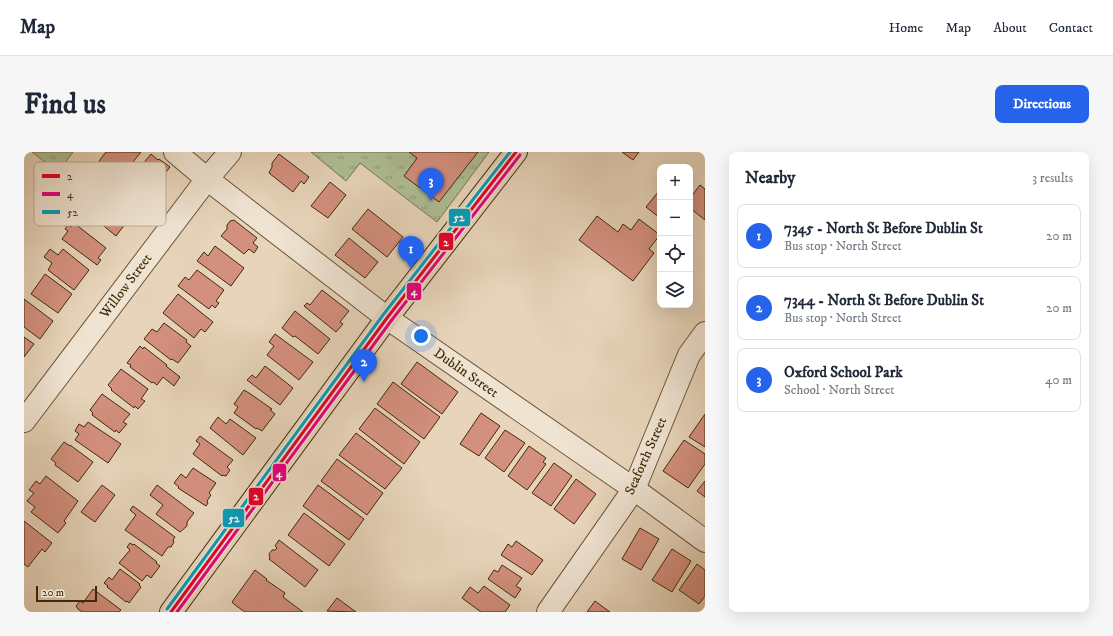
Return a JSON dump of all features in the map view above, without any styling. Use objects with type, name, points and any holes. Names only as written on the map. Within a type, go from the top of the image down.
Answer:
[{"type":"main road","points":[[171,612],[387,318],[516,152]]},
{"type":"street","name":"Dublin Street","points":[[175,152],[207,179],[387,318],[634,489],[705,541]]},
{"type":"street","name":"Willow Street","points":[[24,421],[207,179],[230,152]]},
{"type":"street","name":"Seaforth Street","points":[[548,612],[634,489],[688,355],[705,333]]},
{"type":"green space","points":[[32,152],[73,152],[66,162],[45,162]]},
{"type":"green space","points":[[311,152],[489,152],[437,222],[360,163],[346,181]]},
{"type":"building","points":[[106,152],[141,152],[133,162],[99,161]]},
{"type":"building","points":[[409,152],[478,152],[439,202],[404,176],[417,158]]},
{"type":"building","points":[[622,152],[639,152],[633,160]]},
{"type":"building","points":[[151,154],[163,162],[144,162]]},
{"type":"building","points":[[279,154],[309,177],[304,184],[301,181],[293,192],[269,173],[272,163]]},
{"type":"building","points":[[166,164],[170,167],[166,172]]},
{"type":"building","points":[[330,182],[346,195],[328,218],[311,206]]},
{"type":"building","points":[[700,185],[705,189],[705,220],[693,210],[693,194]]},
{"type":"building","points":[[657,193],[657,216],[646,207]]},
{"type":"building","points":[[368,209],[403,237],[387,257],[352,229]]},
{"type":"building","points":[[597,216],[618,232],[623,224],[631,230],[639,219],[657,233],[657,239],[649,249],[654,253],[633,281],[579,240]]},
{"type":"building","points":[[234,220],[257,238],[253,243],[258,247],[254,253],[249,249],[244,254],[221,236],[227,229],[227,225],[230,221]]},
{"type":"building","points":[[67,226],[78,226],[106,248],[98,258],[101,260],[97,265],[62,239],[68,231],[65,229]]},
{"type":"building","points":[[104,226],[124,226],[116,236]]},
{"type":"building","points":[[349,238],[378,262],[365,278],[335,255]]},
{"type":"building","points":[[215,246],[244,268],[231,286],[197,261],[204,252],[208,256]]},
{"type":"building","points":[[50,249],[58,255],[63,249],[89,270],[74,290],[48,270],[52,263],[44,257]]},
{"type":"building","points":[[197,270],[224,290],[216,301],[219,303],[215,308],[212,305],[209,309],[178,286],[185,277],[189,280]]},
{"type":"building","points":[[45,274],[72,294],[58,313],[31,294]]},
{"type":"building","points":[[322,290],[349,311],[340,322],[343,324],[336,332],[304,306],[307,303],[310,305]]},
{"type":"building","points":[[178,294],[213,322],[205,332],[201,329],[194,338],[163,313]]},
{"type":"building","points":[[24,299],[53,321],[40,339],[24,327]]},
{"type":"building","points":[[295,311],[330,339],[318,354],[282,328]]},
{"type":"building","points":[[164,323],[187,340],[186,342],[191,346],[178,363],[172,359],[171,360],[144,339],[152,329],[157,332]]},
{"type":"building","points":[[275,334],[313,362],[299,380],[267,355],[274,346],[269,342]]},
{"type":"building","points":[[24,337],[34,344],[24,357]]},
{"type":"building","points":[[140,346],[143,349],[144,347],[180,377],[174,386],[163,377],[157,385],[153,382],[152,383],[130,367],[131,365],[127,363]]},
{"type":"building","points":[[417,362],[458,392],[442,414],[401,384]]},
{"type":"building","points":[[265,366],[293,388],[280,405],[247,380],[252,375],[256,378]]},
{"type":"building","points":[[121,369],[148,389],[141,399],[145,401],[138,409],[135,406],[134,408],[111,390],[112,389],[108,385]]},
{"type":"building","points":[[393,382],[440,417],[424,439],[377,404]]},
{"type":"building","points":[[244,390],[272,409],[270,410],[275,414],[262,431],[257,428],[256,429],[234,413],[238,407],[234,404]]},
{"type":"building","points":[[102,394],[130,414],[123,422],[127,424],[119,433],[116,430],[115,432],[92,415],[93,413],[90,410]]},
{"type":"building","points":[[375,408],[420,442],[404,464],[359,429]]},
{"type":"building","points":[[481,413],[500,426],[479,456],[460,444]]},
{"type":"building","points":[[705,414],[705,447],[689,437]]},
{"type":"building","points":[[218,417],[226,424],[230,419],[256,438],[243,455],[210,428]]},
{"type":"building","points":[[88,422],[121,444],[108,463],[75,440],[79,434],[75,431],[79,424],[84,427]]},
{"type":"building","points":[[505,430],[525,443],[504,472],[485,458]]},
{"type":"building","points":[[356,433],[402,468],[385,489],[339,455]]},
{"type":"building","points":[[200,436],[233,460],[227,467],[230,470],[226,476],[222,476],[193,454],[200,444],[196,441]]},
{"type":"building","points":[[684,440],[705,454],[705,464],[688,488],[663,471]]},
{"type":"building","points":[[64,442],[93,462],[78,482],[55,465],[56,463],[51,459]]},
{"type":"building","points":[[529,446],[546,458],[543,462],[546,464],[527,490],[508,476]]},
{"type":"building","points":[[337,459],[383,493],[367,515],[321,481]]},
{"type":"building","points":[[554,463],[572,476],[551,506],[532,493]]},
{"type":"building","points":[[193,468],[216,483],[209,493],[211,495],[206,506],[178,488],[179,487],[174,483],[181,474],[186,478]]},
{"type":"building","points":[[46,476],[78,501],[64,521],[66,523],[58,533],[31,512],[35,507],[27,501],[34,493],[29,490],[36,481],[40,484]]},
{"type":"building","points":[[576,479],[596,494],[574,524],[554,509]]},
{"type":"building","points":[[705,481],[705,497],[697,491]]},
{"type":"building","points":[[102,485],[115,495],[95,522],[81,512]]},
{"type":"building","points":[[157,485],[194,513],[187,522],[187,526],[180,532],[156,514],[163,505],[150,495]]},
{"type":"building","points":[[318,485],[364,519],[349,540],[303,506]]},
{"type":"building","points":[[133,506],[175,537],[171,547],[168,547],[162,556],[125,530],[136,515],[130,510]]},
{"type":"building","points":[[304,513],[345,544],[329,566],[288,535]]},
{"type":"building","points":[[24,521],[52,543],[45,552],[42,549],[28,567],[24,564]]},
{"type":"building","points":[[640,528],[659,539],[641,570],[622,559]]},
{"type":"building","points":[[279,540],[318,570],[305,587],[269,559],[269,554],[272,550],[277,548],[275,546]]},
{"type":"building","points":[[516,541],[543,560],[532,575],[501,555],[508,544],[512,547]]},
{"type":"building","points":[[130,543],[133,545],[134,544],[160,566],[151,578],[147,575],[142,581],[119,563],[130,550],[127,547]]},
{"type":"building","points":[[672,549],[691,561],[672,592],[652,580]]},
{"type":"building","points":[[697,564],[705,570],[705,596],[699,604],[679,590]]},
{"type":"building","points":[[502,565],[522,578],[516,586],[521,589],[515,598],[488,579],[494,570],[498,572]]},
{"type":"building","points":[[120,569],[140,584],[139,585],[141,587],[129,603],[107,587],[108,586],[104,583],[109,577],[112,580]]},
{"type":"building","points":[[255,570],[267,579],[266,580],[285,593],[283,597],[303,612],[245,612],[235,605],[232,602]]},
{"type":"building","points":[[484,586],[510,605],[505,612],[481,612],[462,598],[470,587],[478,593]]},
{"type":"building","points":[[93,589],[121,610],[119,612],[82,612],[78,609],[76,606],[80,601],[83,603]]},
{"type":"building","points":[[337,598],[356,612],[327,611]]},
{"type":"building","points":[[595,601],[610,612],[587,612]]},
{"type":"transit line","name":"52","points":[[167,609],[383,315],[510,152]]},
{"type":"transit line","name":"2","points":[[171,612],[387,318],[516,152]]},
{"type":"transit line","name":"4","points":[[177,612],[391,321],[520,155]]},
{"type":"place","name":"Oxford School Park","points":[[431,201]]},
{"type":"place","name":"7345 - North St Before Dublin St","points":[[411,269]]},
{"type":"place","name":"7344 - North St Before Dublin St","points":[[364,382]]}]
